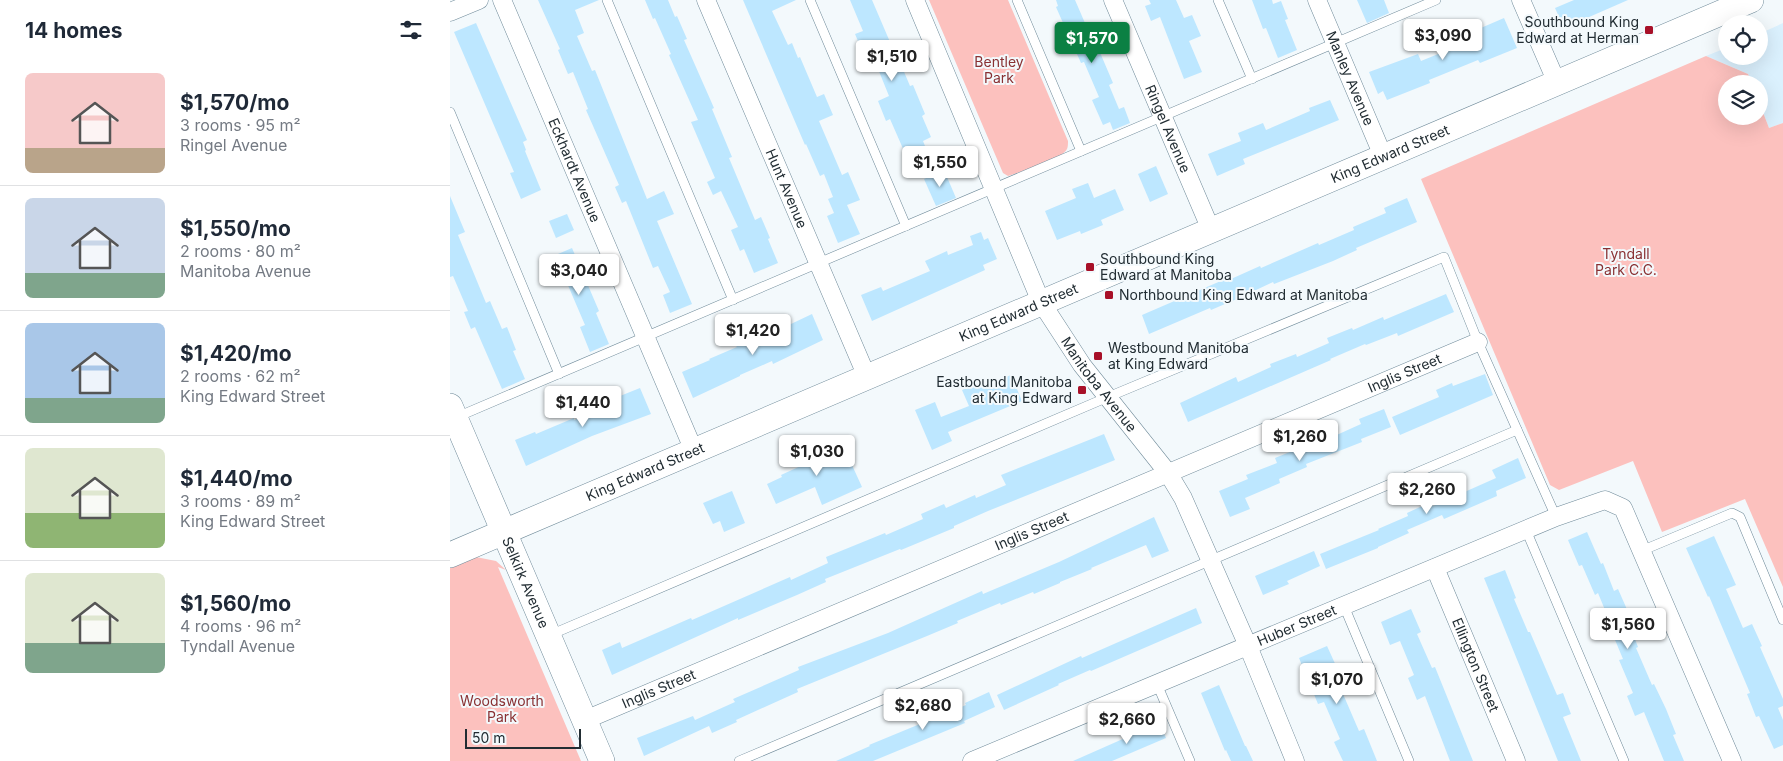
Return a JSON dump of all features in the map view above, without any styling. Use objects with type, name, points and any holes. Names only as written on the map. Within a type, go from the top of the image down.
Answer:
[{"type":"street","points":[[450,12],[479,0]]},
{"type":"street","name":"Eckhardt Avenue","points":[[502,0],[694,451]]},
{"type":"street","name":"Hunt Avenue","points":[[706,0],[867,377]]},
{"type":"street","name":"Manitoba Avenue","points":[[915,0],[1041,302],[1082,365],[1168,473],[1183,498],[1248,646],[1295,761]]},
{"type":"street","name":"Ringel Avenue","points":[[1113,0],[1211,230]]},
{"type":"street","name":"Manley Avenue","points":[[1317,0],[1383,156]]},
{"type":"street","points":[[1521,0],[1557,83]]},
{"type":"street","name":"King Edward Street","points":[[450,555],[1557,83],[1724,5],[1751,0]]},
{"type":"street","name":"Inglis Street","points":[[585,720],[1478,342]]},
{"type":"street","name":"Selkirk Avenue","points":[[453,412],[602,761]]},
{"type":"street","name":"Huber Street","points":[[972,761],[1556,517],[1605,500],[1623,508],[1641,551]]},
{"type":"street","points":[[1641,551],[1732,761]]},
{"type":"street","name":"Ellington Street","points":[[1435,568],[1516,761]]},
{"type":"lane","points":[[607,0],[733,300]]},
{"type":"lane","points":[[810,0],[906,226]]},
{"type":"lane","points":[[1017,0],[1081,152]]},
{"type":"lane","points":[[1218,0],[1252,79]]},
{"type":"lane","points":[[453,412],[559,374],[1252,79],[1421,3],[1436,0]]},
{"type":"lane","points":[[450,112],[559,374]]},
{"type":"lane","points":[[549,635],[1108,397],[1444,257],[1478,342],[1556,517]]},
{"type":"lane","points":[[738,761],[1517,430]]},
{"type":"lane","points":[[1641,551],[1732,512],[1740,517],[1783,620]]},
{"type":"lane","points":[[1526,530],[1624,761]]},
{"type":"lane","points":[[1344,606],[1409,761]]},
{"type":"lane","points":[[1157,684],[1190,761]]},
{"type":"shaded area","points":[[1783,23],[1783,123],[1769,128],[1768,75],[1748,75],[1727,65],[1768,65],[1768,30]]},
{"type":"shaded area","points":[[1718,51],[1718,61],[1706,56]]},
{"type":"green space","name":"Bentley Park","points":[[929,0],[1008,0],[1068,141],[1067,148],[1063,153],[1051,161],[1008,176],[1003,173]]},
{"type":"green space","name":"Tyndall Park C.C.","points":[[1706,56],[1718,61],[1718,65],[1727,65],[1748,74],[1718,75],[1718,125],[1768,125],[1769,128],[1783,123],[1783,587],[1745,499],[1662,532],[1633,461],[1559,490],[1550,485],[1421,179]]},
{"type":"green space","name":"Woodsworth Park","points":[[476,557],[496,561],[506,570],[498,567],[581,761],[450,761],[450,568]]},
{"type":"building","points":[[538,0],[599,0],[575,10],[584,33],[577,36],[592,71],[595,70],[647,199],[664,191],[674,214],[657,221],[692,304],[670,313],[663,295],[670,292],[658,266],[653,268],[626,201],[622,203],[615,187],[619,185],[586,110],[588,109],[573,72],[568,74],[558,50],[560,49]]},
{"type":"building","points":[[645,0],[668,0],[675,17],[677,16],[687,39],[684,40],[714,108],[712,109],[732,157],[729,158],[755,220],[761,217],[778,263],[754,273],[744,249],[740,251],[731,230],[738,227],[721,191],[713,195],[707,182],[715,178],[691,122],[698,120],[669,55],[671,54]]},
{"type":"building","points":[[743,0],[796,0],[772,11],[788,45],[792,43],[798,58],[800,57],[817,97],[824,94],[833,115],[819,121],[842,175],[848,172],[860,200],[847,205],[860,234],[838,243],[827,216],[834,213],[828,199],[833,197],[824,174],[820,176],[805,145]]},
{"type":"building","points":[[850,0],[872,0],[896,56],[910,86],[913,85],[925,114],[922,116],[931,137],[923,141],[927,151],[908,160],[890,119],[886,121],[878,101],[889,96],[874,59],[867,62],[855,34],[863,31]]},
{"type":"building","points":[[1056,0],[1075,0],[1088,30],[1090,29],[1113,83],[1109,85],[1119,109],[1124,107],[1130,123],[1113,130],[1110,122],[1103,125],[1092,100],[1099,97],[1084,62],[1081,63],[1067,32],[1056,7],[1058,6]]},
{"type":"building","points":[[1149,0],[1176,0],[1184,18],[1192,15],[1201,36],[1189,41],[1202,72],[1184,79],[1160,17],[1151,21],[1145,6],[1151,4]]},
{"type":"building","points":[[1252,0],[1272,0],[1273,4],[1281,1],[1288,19],[1285,20],[1297,50],[1278,58],[1266,28],[1263,29]]},
{"type":"building","points":[[1357,0],[1384,0],[1389,13],[1367,23]]},
{"type":"building","points":[[1574,0],[1628,0],[1564,28],[1555,8]]},
{"type":"building","points":[[1504,18],[1517,48],[1480,63],[1478,60],[1429,80],[1430,83],[1387,100],[1383,91],[1378,94],[1369,72],[1418,54],[1421,61],[1470,41],[1467,34]]},
{"type":"building","points":[[476,23],[527,140],[523,142],[525,151],[541,190],[521,199],[510,173],[514,172],[454,32]]},
{"type":"building","points":[[1330,100],[1339,120],[1243,159],[1245,164],[1217,176],[1208,154],[1241,141],[1238,133],[1263,123],[1266,130],[1310,111],[1309,108]]},
{"type":"building","points":[[1156,166],[1168,194],[1150,202],[1138,174]]},
{"type":"building","points":[[944,170],[956,198],[936,206],[924,179]]},
{"type":"building","points":[[1088,183],[1094,198],[1115,189],[1124,210],[1101,220],[1103,225],[1081,234],[1080,231],[1057,240],[1045,211],[1076,198],[1072,189]]},
{"type":"building","points":[[450,196],[465,232],[458,235],[486,303],[490,301],[502,329],[507,327],[516,350],[513,351],[525,379],[502,389],[475,327],[471,329],[464,312],[468,311],[453,276],[450,277]]},
{"type":"building","points":[[1407,198],[1417,222],[1356,248],[1357,250],[1333,261],[1274,284],[1273,282],[1211,310],[1210,308],[1149,334],[1142,315],[1230,277],[1231,279],[1260,266],[1261,268],[1318,243],[1319,245],[1354,230],[1353,227],[1386,213],[1384,208]]},
{"type":"building","points":[[567,214],[574,230],[556,238],[549,221]]},
{"type":"building","points":[[981,232],[984,240],[988,238],[997,259],[983,265],[985,270],[872,321],[861,295],[881,287],[883,291],[930,271],[925,261],[947,251],[948,255],[973,245],[970,236]]},
{"type":"building","points":[[572,248],[599,311],[596,313],[609,344],[590,352],[580,327],[585,325],[564,276],[553,281],[544,260]]},
{"type":"building","points":[[1446,294],[1454,312],[1398,336],[1397,333],[1365,344],[1188,422],[1180,403],[1236,377],[1238,382],[1271,367],[1270,364],[1296,354],[1297,357],[1329,343],[1327,338],[1352,328],[1353,330],[1383,317],[1384,320]]},
{"type":"building","points":[[812,314],[823,340],[773,364],[772,361],[740,375],[693,398],[682,372],[756,337],[757,340]]},
{"type":"building","points":[[1485,374],[1493,395],[1400,435],[1392,417],[1439,397],[1436,390],[1452,383],[1453,386]]},
{"type":"building","points":[[1011,375],[1022,401],[948,432],[952,441],[932,450],[915,410],[935,402],[941,417],[969,406],[962,390],[982,382],[984,386]]},
{"type":"building","points":[[640,388],[651,414],[592,436],[526,466],[515,440],[535,432],[536,434],[574,418],[574,420],[621,400],[620,396]]},
{"type":"building","points":[[1384,409],[1391,427],[1361,439],[1362,442],[1306,464],[1307,467],[1279,479],[1280,483],[1245,498],[1250,509],[1230,517],[1219,491],[1248,479],[1246,475],[1277,463],[1275,458],[1329,436],[1330,438],[1361,424],[1359,419]]},
{"type":"building","points":[[1104,434],[1115,460],[988,511],[954,526],[954,528],[901,550],[825,579],[826,582],[738,620],[738,618],[612,675],[602,650],[620,642],[622,648],[790,577],[791,580],[828,563],[826,557],[923,519],[921,514],[944,504],[946,508],[975,495],[976,498],[1006,485],[1001,475]]},
{"type":"building","points":[[819,442],[827,460],[846,452],[862,487],[822,505],[815,487],[776,504],[767,484],[805,464],[799,451]]},
{"type":"building","points":[[1518,458],[1526,478],[1496,491],[1497,496],[1444,519],[1442,515],[1407,530],[1409,533],[1378,548],[1326,569],[1320,554],[1379,530],[1408,516],[1407,513],[1431,502],[1433,506],[1496,478],[1492,470]]},
{"type":"building","points":[[732,491],[745,523],[724,532],[720,521],[713,524],[703,503]]},
{"type":"building","points":[[1154,517],[1169,551],[1152,558],[1146,545],[1034,594],[1033,592],[1001,605],[1000,603],[957,621],[958,623],[797,689],[798,692],[712,733],[709,726],[644,756],[637,738],[693,716],[695,720],[735,702],[733,699],[799,670],[798,667],[888,633],[982,591],[983,594],[1059,562]]},
{"type":"building","points":[[1587,532],[1601,564],[1603,563],[1614,591],[1618,589],[1629,614],[1626,616],[1638,647],[1636,648],[1652,685],[1654,684],[1666,709],[1676,734],[1673,735],[1684,761],[1664,761],[1644,712],[1635,716],[1627,696],[1633,693],[1619,660],[1623,659],[1610,628],[1612,627],[1598,593],[1595,595],[1582,565],[1579,566],[1568,540]]},
{"type":"building","points":[[1714,536],[1736,585],[1726,589],[1743,628],[1752,624],[1783,699],[1783,706],[1778,708],[1783,720],[1783,745],[1774,749],[1759,716],[1756,717],[1747,694],[1750,693],[1709,596],[1686,548]]},
{"type":"building","points":[[1314,551],[1320,566],[1287,581],[1289,584],[1263,595],[1255,576]]},
{"type":"building","points":[[1505,570],[1516,598],[1514,599],[1557,695],[1563,693],[1571,714],[1563,717],[1581,761],[1558,761],[1484,578]]},
{"type":"building","points":[[1196,608],[1202,623],[1058,684],[1004,710],[997,695],[1081,656],[1082,658]]},
{"type":"building","points":[[1411,609],[1421,632],[1417,634],[1432,668],[1435,667],[1473,761],[1450,761],[1425,696],[1417,700],[1408,678],[1414,675],[1400,641],[1390,645],[1381,622]]},
{"type":"building","points":[[1327,646],[1348,692],[1343,694],[1359,731],[1364,729],[1377,761],[1343,761],[1334,742],[1340,739],[1324,702],[1318,704],[1299,658]]},
{"type":"building","points":[[1219,685],[1253,761],[1231,761],[1225,751],[1201,693]]},
{"type":"building","points":[[989,692],[995,707],[964,721],[965,723],[873,761],[836,761],[869,745],[966,705],[965,703]]},
{"type":"building","points":[[1159,723],[1166,738],[1112,761],[1073,761]]},
{"type":"place","name":"Southbound King Edward at Herman","points":[[1649,30]]},
{"type":"place","name":"Southbound King Edward at Manitoba","points":[[1090,267]]},
{"type":"place","name":"Northbound King Edward at Manitoba","points":[[1109,295]]},
{"type":"place","name":"Westbound Manitoba at King Edward","points":[[1098,356]]},
{"type":"place","name":"Eastbound Manitoba at King Edward","points":[[1082,390]]}]
